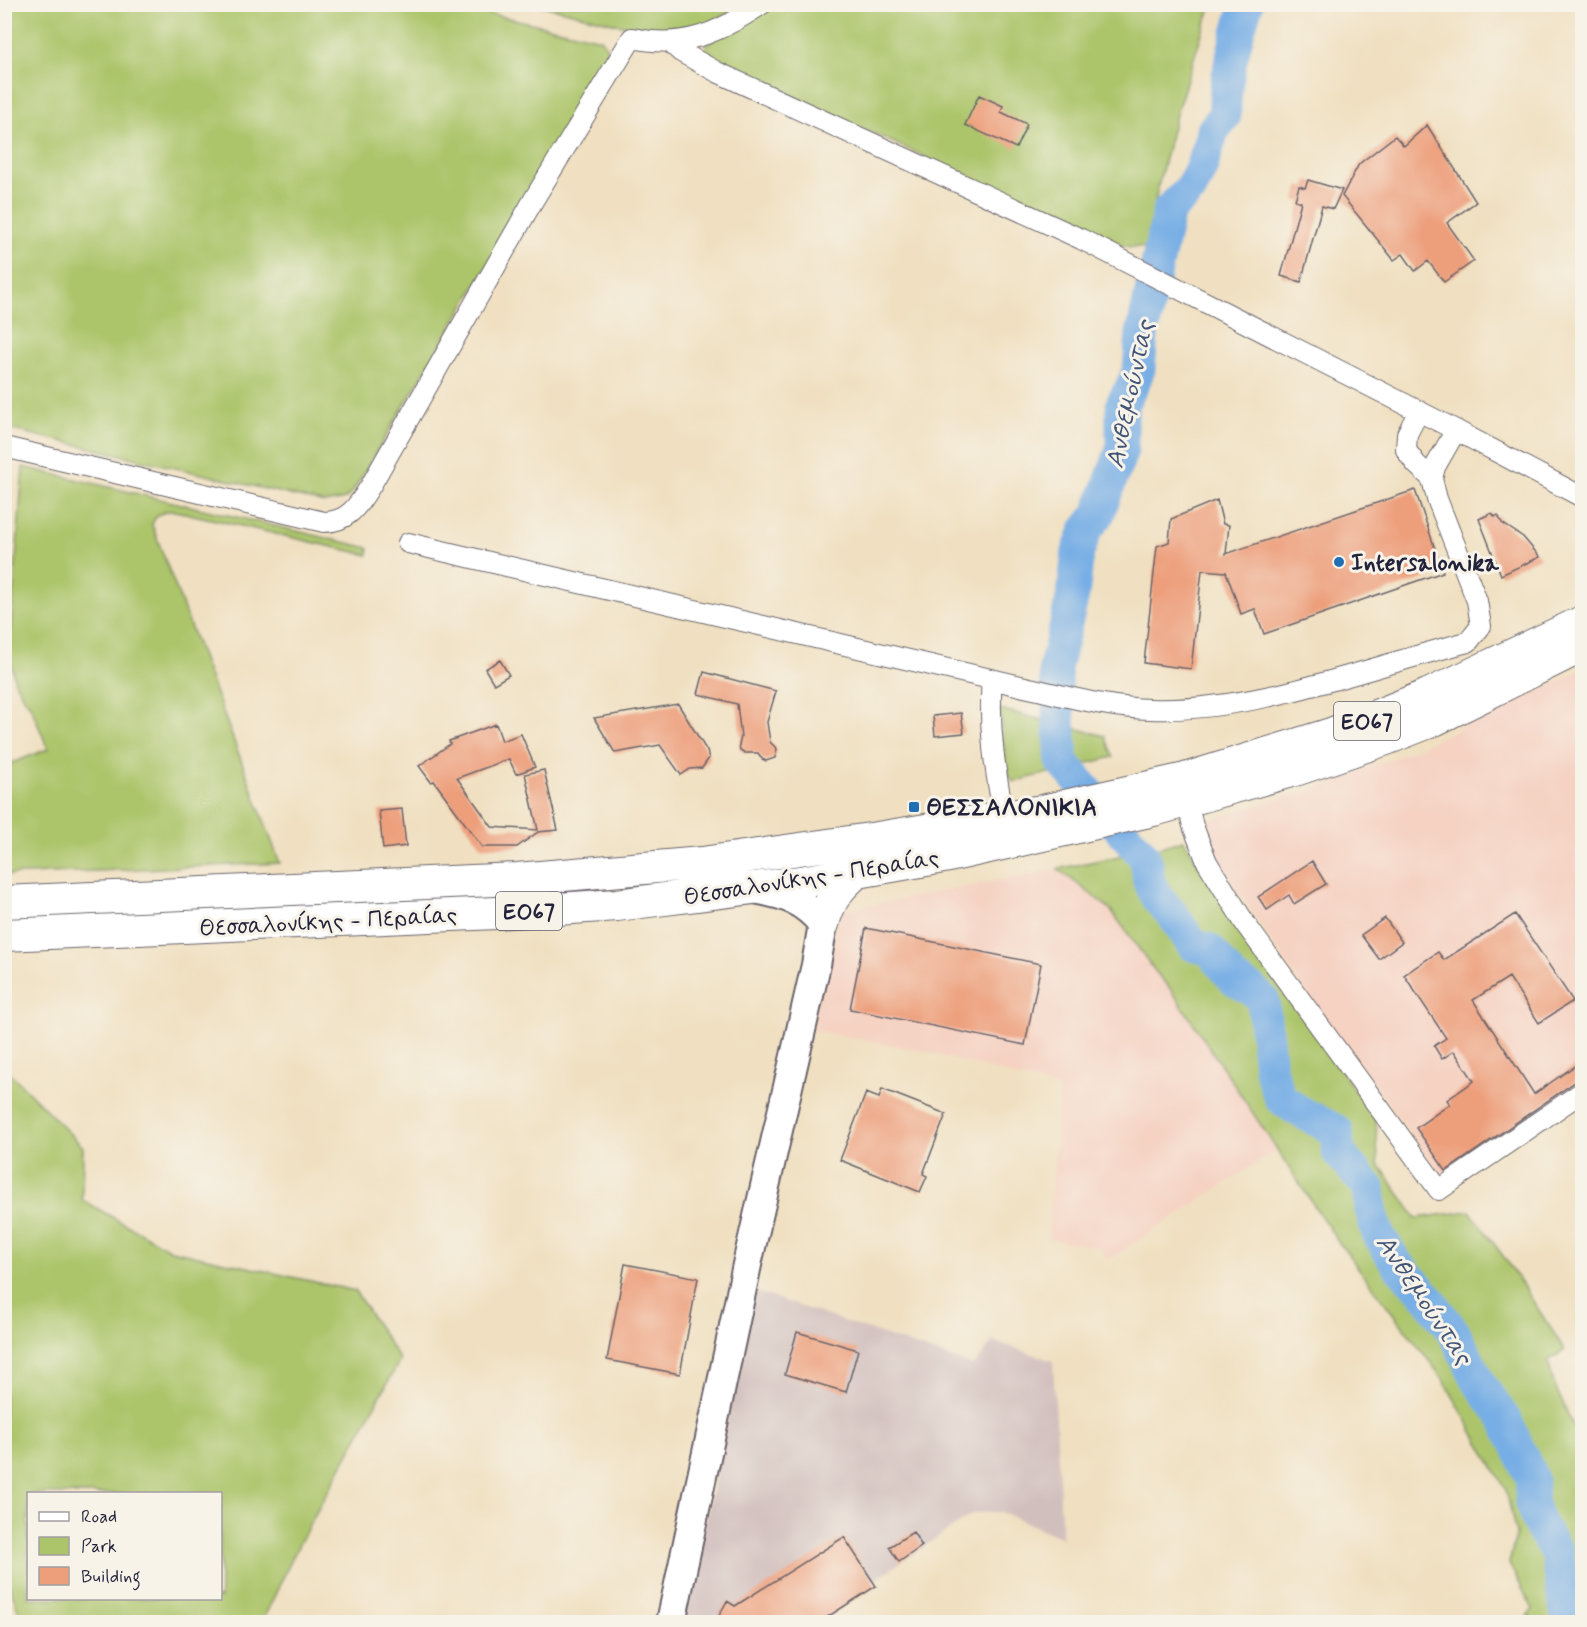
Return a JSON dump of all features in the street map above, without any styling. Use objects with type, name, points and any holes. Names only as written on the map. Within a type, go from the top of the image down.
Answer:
[{"type":"main road","name":"Θεσσαλονίκης - Περαίας","points":[[4,935],[496,913],[617,905],[753,889],[856,873],[1045,823],[1147,800],[1236,764],[1376,717],[1582,622]]},
{"type":"main road","name":"Θεσσαλονίκης - Περαίας","points":[[1147,800],[1187,801],[1298,769],[1416,727],[1453,711],[1582,646]]},
{"type":"main road","name":"Θεσσαλονίκης - Περαίας","points":[[4,902],[517,879],[767,855],[1004,817],[1045,823]]},
{"type":"main road","points":[[823,924],[828,906],[835,893],[856,873]]},
{"type":"street","points":[[4,447],[324,522],[336,522],[348,515],[358,505],[371,485],[534,199],[632,38],[670,42],[696,39],[723,27],[762,4]]},
{"type":"street","points":[[670,42],[681,52],[717,72],[1081,239],[1456,430],[1582,497]]},
{"type":"street","points":[[1419,411],[1407,434],[1406,450],[1416,464],[1432,479]]},
{"type":"street","points":[[408,543],[1112,706],[1163,710],[1220,705],[1295,689],[1468,642],[1481,626],[1476,601],[1437,499],[1432,479],[1435,467],[1456,430]]},
{"type":"street","points":[[992,679],[991,736],[1004,817]]},
{"type":"street","points":[[1187,801],[1193,826],[1207,861],[1246,926],[1439,1190],[1582,1092]]},
{"type":"street","points":[[671,1623],[823,924],[798,901],[776,893],[753,889]]},
{"type":"shaded area","points":[[1582,669],[1582,1081],[1443,1179],[1301,986],[1220,865],[1202,822],[1333,782],[1411,751]]},
{"type":"shaded area","points":[[1058,869],[1110,909],[1172,991],[1278,1149],[1107,1261],[1100,1247],[1048,1239],[1060,1089],[929,1052],[811,1030],[839,911]]},
{"type":"shaded area","points":[[755,1291],[974,1366],[993,1341],[1053,1361],[1062,1538],[1001,1512],[974,1513],[862,1588],[806,1622],[684,1622]]},
{"type":"green space","points":[[16,4],[451,5],[601,39],[607,49],[608,60],[606,68],[353,491],[345,499],[325,503],[5,428],[4,14]]},
{"type":"green space","points":[[540,5],[744,5],[707,24],[681,33],[657,34]]},
{"type":"green space","points":[[776,5],[1211,5],[1176,114],[1157,191],[1148,248],[1124,246],[1084,229],[711,60],[706,53],[706,45]]},
{"type":"green space","points":[[23,467],[369,548],[368,555],[176,511],[161,514],[155,518],[152,525],[280,863],[5,875],[5,747],[12,763],[48,749],[30,705],[15,682],[9,654]]},
{"type":"green space","points":[[999,709],[1105,736],[1113,757],[1013,782],[1007,770]]},
{"type":"green space","points":[[1184,840],[1201,869],[1376,1121],[1378,1163],[1416,1218],[1470,1211],[1506,1260],[1565,1350],[1548,1361],[1554,1384],[1582,1445],[1582,1622],[1537,1622],[1528,1616],[1533,1609],[1509,1564],[1516,1534],[1506,1490],[1443,1379],[1337,1240],[1172,991],[1110,909],[1058,869]]},
{"type":"green space","points":[[5,1068],[83,1147],[82,1200],[171,1250],[355,1291],[400,1360],[300,1542],[262,1622],[22,1622],[4,1569]]},
{"type":"building","points":[[979,95],[1003,106],[1001,112],[1027,124],[1016,148],[965,125]]},
{"type":"building","points":[[1427,125],[1476,202],[1447,223],[1474,261],[1444,282],[1428,261],[1415,271],[1403,254],[1394,260],[1342,196],[1359,164],[1395,136],[1404,146]]},
{"type":"building","points":[[1308,180],[1342,190],[1333,209],[1322,206],[1301,282],[1281,276],[1301,202],[1295,200],[1299,186],[1305,188]]},
{"type":"building","name":"Intersalonika","points":[[1415,490],[1443,572],[1264,634],[1255,609],[1241,614],[1226,572],[1202,570],[1191,669],[1144,663],[1157,546],[1169,542],[1171,519],[1217,500],[1223,524],[1229,525],[1226,554]]},
{"type":"building","points":[[1492,513],[1495,517],[1498,515],[1502,523],[1523,537],[1540,557],[1501,575],[1479,519]]},
{"type":"building","points":[[500,660],[509,675],[494,684],[485,669]]},
{"type":"building","points":[[704,672],[776,691],[767,722],[770,742],[777,749],[775,758],[766,761],[758,753],[745,753],[740,750],[741,737],[737,704],[698,694]]},
{"type":"building","points":[[678,704],[709,758],[702,768],[690,769],[681,775],[660,745],[615,753],[594,718]]},
{"type":"building","points":[[961,713],[964,733],[935,736],[933,716]]},
{"type":"building","points":[[496,724],[502,741],[521,734],[535,767],[516,774],[509,759],[457,778],[492,827],[538,830],[525,774],[544,770],[558,830],[538,832],[517,847],[482,847],[434,781],[431,782],[419,766],[450,744],[449,741]]},
{"type":"building","points":[[402,809],[406,846],[383,849],[379,811]]},
{"type":"building","points":[[1312,861],[1326,884],[1294,904],[1289,895],[1267,910],[1258,897]]},
{"type":"building","points":[[1515,914],[1573,1001],[1539,1023],[1509,977],[1473,1000],[1534,1094],[1582,1061],[1582,1079],[1446,1171],[1416,1128],[1450,1104],[1447,1100],[1474,1081],[1454,1051],[1442,1059],[1434,1046],[1446,1038],[1404,975],[1438,952],[1444,960]]},
{"type":"building","points":[[1385,918],[1402,942],[1379,959],[1361,935]]},
{"type":"building","points":[[866,928],[1041,964],[1025,1045],[850,1009]]},
{"type":"building","points":[[882,1089],[946,1114],[923,1174],[927,1176],[920,1192],[840,1160],[866,1093],[879,1098]]},
{"type":"building","points":[[625,1264],[698,1278],[680,1374],[607,1360]]},
{"type":"building","points":[[797,1332],[858,1350],[846,1392],[785,1374]]},
{"type":"building","points":[[913,1532],[922,1546],[899,1562],[889,1547]]},
{"type":"building","points":[[844,1537],[876,1586],[818,1623],[715,1623],[727,1601],[735,1606]]},
{"type":"waterway","name":"Ανθεμούντας","points":[[1247,4],[1228,74],[1225,115],[1213,130],[1202,166],[1191,189],[1169,210],[1142,334],[1139,369],[1122,404],[1122,450],[1098,515],[1086,530],[1078,552],[1073,595],[1055,668],[1062,762],[1143,855],[1147,864],[1149,882],[1158,899],[1172,914],[1193,945],[1210,950],[1234,980],[1251,989],[1263,1000],[1270,1069],[1280,1098],[1297,1110],[1337,1131],[1338,1152],[1369,1188],[1371,1210],[1378,1234],[1397,1264],[1427,1296],[1456,1336],[1481,1386],[1506,1421],[1532,1479],[1531,1503],[1541,1528],[1557,1553],[1568,1622]]},
{"type":"place","name":"Intersalonika","points":[[1339,562]]},
{"type":"place","name":"ΘΕΣΣΑΛΟΝΙΚΙΑ","points":[[914,807]]}]
